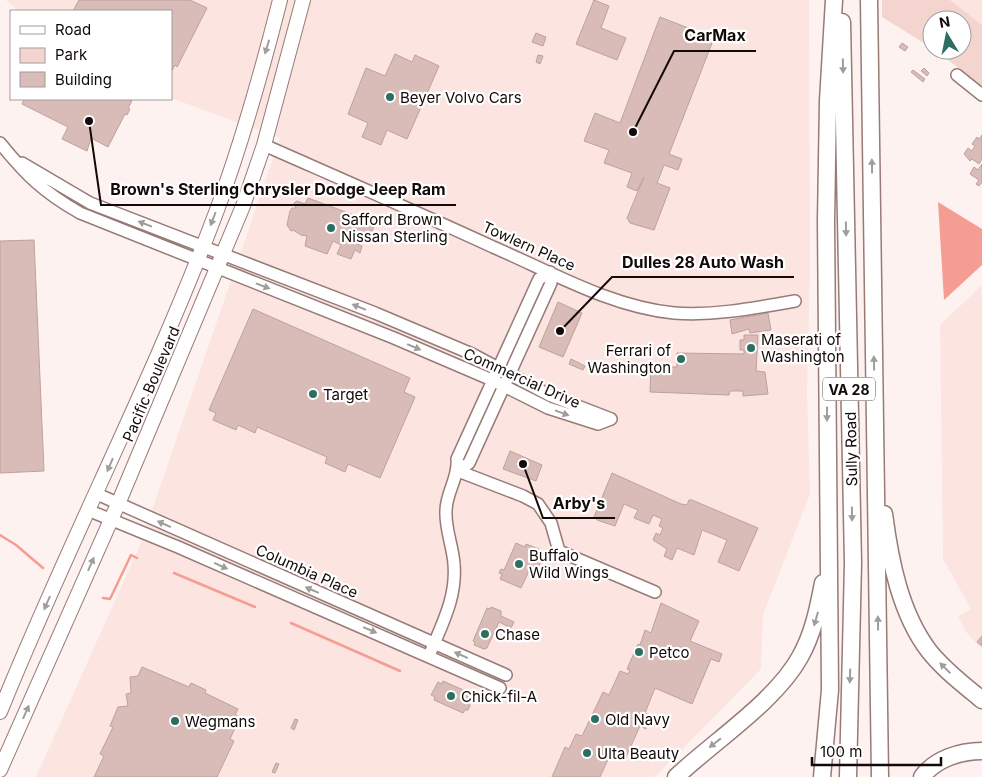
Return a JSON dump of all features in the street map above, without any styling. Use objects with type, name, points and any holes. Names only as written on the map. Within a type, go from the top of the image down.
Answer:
[{"type":"highway","points":[[822,777],[830,690],[831,615],[828,519],[826,221],[828,101],[834,0]]},
{"type":"highway","name":"Sully Road","points":[[842,0],[853,563],[848,777]]},
{"type":"highway","name":"Sully Road","points":[[869,0],[880,777]]},
{"type":"highway","points":[[875,447],[890,546],[900,590],[908,611],[929,650],[944,667],[982,700]]},
{"type":"highway","points":[[676,777],[766,697],[788,674],[800,657],[817,616],[824,577],[828,519]]},
{"type":"highway","points":[[922,777],[943,760],[963,752],[982,751]]},
{"type":"main road","name":"Pacific Boulevard","points":[[0,712],[65,561],[90,511],[197,261],[243,133],[280,0]]},
{"type":"main road","name":"Pacific Boulevard","points":[[0,770],[118,504],[217,269],[264,145],[303,0]]},
{"type":"main road","points":[[1,777],[6,757]]},
{"type":"street","points":[[956,75],[982,95]]},
{"type":"street","points":[[0,143],[12,156]]},
{"type":"street","name":"Towlern Place","points":[[264,145],[622,302],[674,313],[721,313],[795,301]]},
{"type":"street","name":"Commercial Drive","points":[[12,156],[90,203],[383,316],[498,367],[549,395],[611,419],[598,424],[582,421],[548,408],[492,380],[394,338],[80,213],[59,201],[33,181],[12,156]]},
{"type":"street","points":[[429,656],[447,616],[454,586],[454,563],[446,512],[450,490],[458,471],[457,459],[538,279],[550,272],[551,283],[469,464],[458,471]]},
{"type":"street","points":[[458,471],[523,496],[538,504],[551,523],[558,551],[655,592]]},
{"type":"street","name":"Columbia Place","points":[[97,494],[506,675]]},
{"type":"street","name":"Columbia Place","points":[[90,511],[500,688]]},
{"type":"shaded area","points":[[6,0],[809,0],[810,269],[807,392],[810,494],[763,615],[761,669],[655,777],[36,777],[140,545],[280,138],[172,98],[172,10],[17,10]]},
{"type":"shaded area","points":[[950,0],[982,0],[982,25],[972,17],[972,10],[963,10]]},
{"type":"shaded area","points":[[938,202],[982,229],[982,265],[944,300]]},
{"type":"shaded area","points":[[982,285],[982,649],[966,632],[958,616],[971,609],[943,559],[940,325]]},
{"type":"green space","points":[[882,0],[950,0],[963,10],[922,10],[922,42],[882,17]]},
{"type":"green space","points":[[972,17],[982,25],[982,86],[948,60],[972,60]]},
{"type":"building","points":[[79,0],[190,0],[207,8],[177,67],[175,65],[172,70],[172,10],[74,10]]},
{"type":"building","points":[[594,0],[609,6],[601,28],[626,38],[617,60],[576,44]]},
{"type":"building","points":[[660,17],[714,38],[669,154],[682,159],[678,170],[664,165],[657,183],[670,188],[654,230],[630,223],[627,218],[644,177],[637,191],[627,187],[632,173],[604,163],[609,150],[584,141],[595,113],[620,123]]},
{"type":"building","points":[[536,33],[546,37],[543,46],[532,42]]},
{"type":"building","points":[[902,43],[908,47],[905,51],[899,47]]},
{"type":"building","name":"Beyer Volvo Cars","points":[[395,54],[412,62],[415,55],[439,66],[407,139],[387,130],[381,145],[362,137],[368,123],[348,114],[366,68],[385,76]]},
{"type":"building","points":[[538,55],[543,56],[540,64],[536,62]]},
{"type":"building","points":[[924,68],[929,73],[927,76],[921,71]]},
{"type":"building","points":[[913,70],[925,79],[923,82],[911,72]]},
{"type":"building","points":[[24,100],[132,101],[127,115],[125,114],[108,147],[91,138],[87,151],[62,139],[68,127],[22,104]]},
{"type":"building","points":[[982,135],[982,159],[979,164],[972,159],[970,161],[964,154],[968,148],[972,151],[975,146],[972,144],[977,137],[979,139]]},
{"type":"building","points":[[982,164],[982,182],[979,186],[976,184],[979,180],[970,174],[974,167],[978,170]]},
{"type":"building","name":"Safford Brown Nissan Sterling","points":[[308,198],[370,221],[374,227],[372,231],[366,232],[363,239],[355,235],[353,242],[362,246],[360,253],[355,250],[351,259],[337,254],[341,245],[333,241],[327,254],[305,246],[307,236],[293,230],[291,231],[287,225],[290,211],[292,208],[296,208],[294,203],[297,201],[305,204]]},
{"type":"building","points":[[34,240],[44,471],[0,473],[0,241]]},
{"type":"building","points":[[558,302],[582,313],[563,357],[539,347]]},
{"type":"building","name":"Target","points":[[253,309],[410,378],[404,392],[415,397],[380,478],[348,464],[345,472],[325,463],[327,457],[257,427],[255,433],[238,425],[236,430],[213,420],[216,413],[209,410]]},
{"type":"building","points":[[768,313],[771,330],[750,333],[749,329],[732,334],[730,320]]},
{"type":"building","points":[[744,335],[758,335],[756,371],[765,372],[768,394],[743,396],[743,391],[730,391],[729,395],[650,392],[651,367],[677,367],[677,353],[744,354],[744,350],[740,350],[740,340],[744,340]]},
{"type":"building","points":[[571,359],[585,366],[583,370],[569,364]]},
{"type":"building","points":[[510,451],[542,465],[536,481],[503,469]]},
{"type":"building","points":[[612,473],[681,504],[687,505],[689,500],[692,500],[758,528],[739,571],[718,562],[727,540],[702,530],[694,555],[677,548],[672,560],[664,556],[667,549],[653,540],[656,533],[660,535],[663,528],[659,526],[662,519],[653,515],[649,524],[634,518],[638,510],[624,504],[615,526],[597,520],[594,517]]},
{"type":"building","points":[[516,543],[525,547],[526,544],[539,549],[537,552],[544,555],[535,574],[529,571],[521,588],[500,579],[502,574],[499,573],[501,569],[504,570]]},
{"type":"building","points":[[661,603],[699,621],[690,641],[722,654],[719,662],[711,659],[692,704],[655,688],[645,713],[649,715],[646,729],[640,726],[626,757],[617,753],[615,757],[610,755],[600,777],[552,777],[565,747],[569,749],[576,734],[582,736],[603,692],[609,695],[620,671],[628,674],[630,670],[627,669],[638,644],[640,645],[645,630],[651,633]]},
{"type":"building","name":"Chase","points":[[491,607],[501,611],[501,616],[514,622],[511,628],[499,622],[487,648],[484,649],[474,645],[473,641],[487,608],[490,609]]},
{"type":"building","points":[[982,636],[982,646],[977,642]]},
{"type":"building","name":"Wegmans","points":[[142,667],[189,687],[191,683],[206,690],[205,693],[238,709],[235,715],[240,717],[230,739],[234,741],[217,777],[94,777],[104,756],[100,754],[113,727],[110,726],[118,707],[128,706],[126,694],[131,693],[130,677],[138,676]]},
{"type":"building","name":"Chick-fil-A","points":[[443,681],[470,693],[467,699],[470,705],[468,710],[465,710],[463,713],[434,700],[435,697],[431,695],[438,682],[442,684]]},
{"type":"building","points":[[295,719],[298,720],[294,730],[291,728]]},
{"type":"building","points":[[276,763],[279,764],[275,773],[272,772]]},
{"type":"waterway","points":[[0,535],[16,545],[43,568]]},
{"type":"waterway","points":[[103,598],[110,599],[131,555],[137,558]]},
{"type":"waterway","points":[[174,573],[255,607]]},
{"type":"waterway","points":[[291,623],[400,671]]},
{"type":"place","name":"Beyer Volvo Cars","points":[[390,97]]},
{"type":"place","name":"Brown's Sterling Chrysler Dodge Jeep Ram","points":[[89,121]]},
{"type":"place","name":"CarMax","points":[[633,132]]},
{"type":"place","name":"Safford Brown Nissan Sterling","points":[[331,228]]},
{"type":"place","name":"Dulles 28 Auto Wash","points":[[560,331]]},
{"type":"place","name":"Maserati of Washington","points":[[751,348]]},
{"type":"place","name":"Ferrari of Washington","points":[[681,359]]},
{"type":"place","name":"Target","points":[[313,394]]},
{"type":"place","name":"Arby's","points":[[523,464]]},
{"type":"place","name":"Buffalo Wild Wings","points":[[519,564]]},
{"type":"place","name":"Chase","points":[[485,634]]},
{"type":"place","name":"Petco","points":[[639,652]]},
{"type":"place","name":"Chick-fil-A","points":[[451,696]]},
{"type":"place","name":"Old Navy","points":[[595,719]]},
{"type":"place","name":"Wegmans","points":[[175,721]]},
{"type":"place","name":"Ulta Beauty","points":[[587,753]]}]
